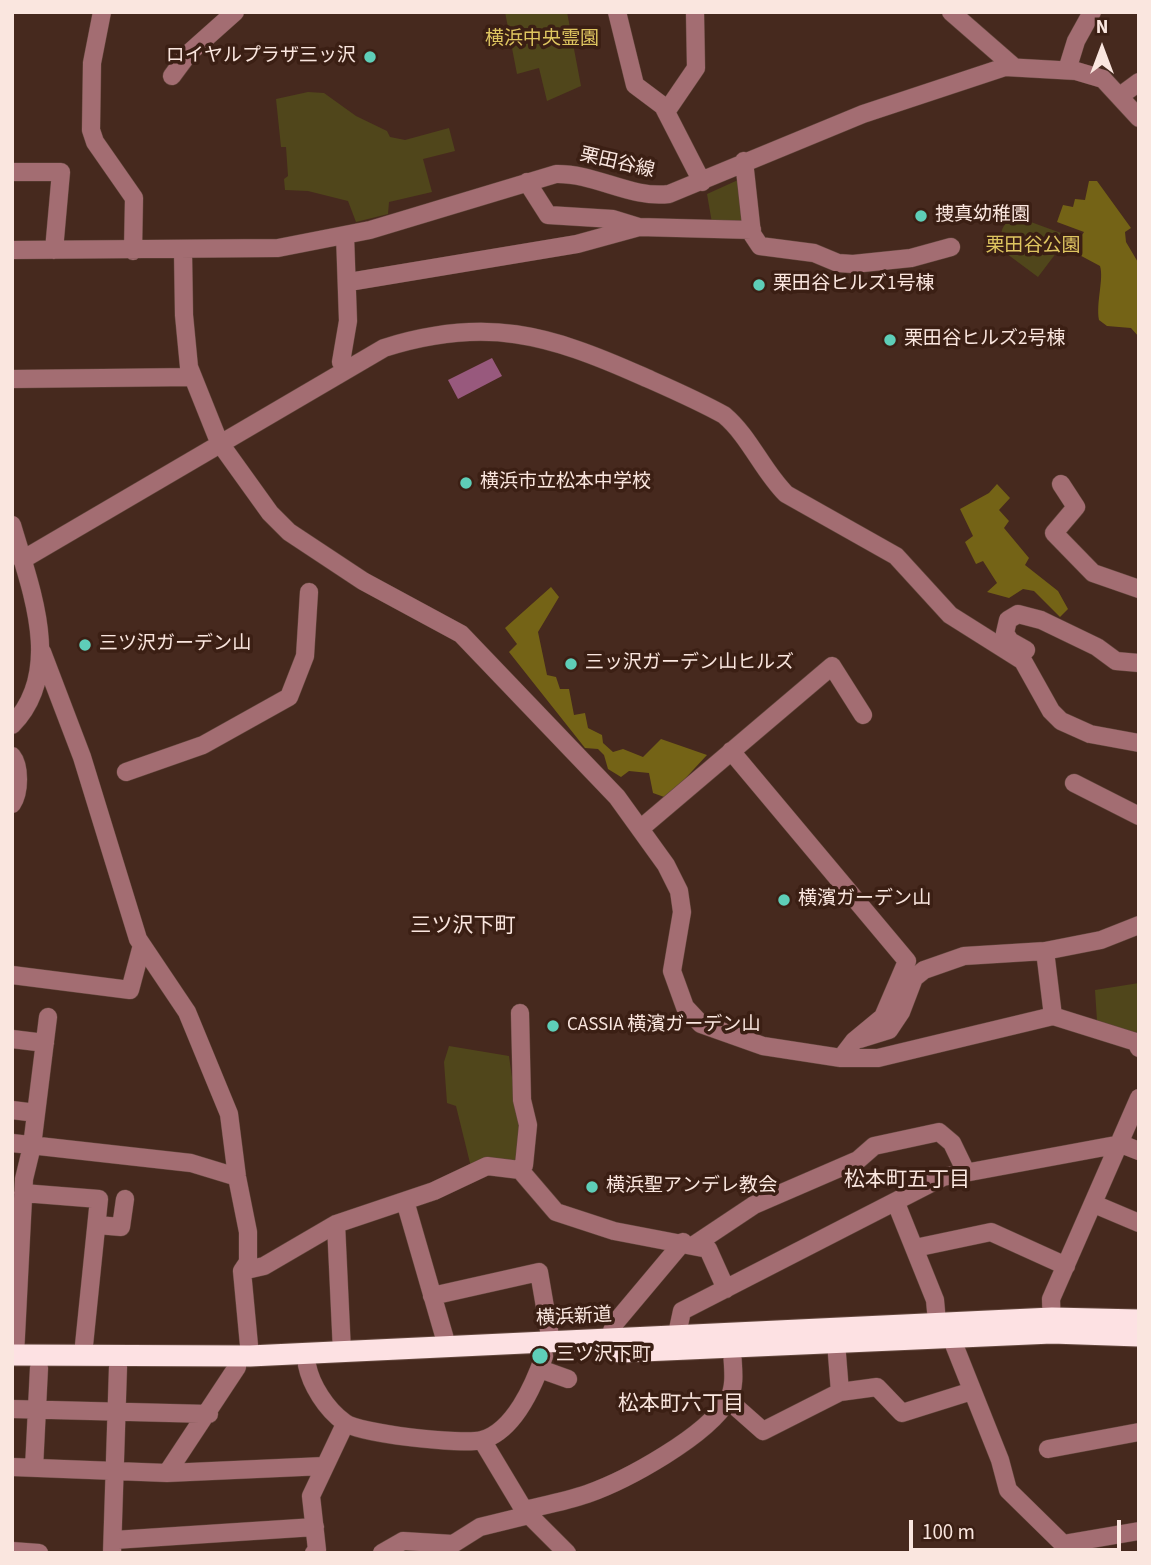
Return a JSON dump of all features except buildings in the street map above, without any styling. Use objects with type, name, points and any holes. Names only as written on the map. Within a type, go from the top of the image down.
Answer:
[{"type":"highway","name":"横浜新道","points":[[13,1359],[83,1355],[307,1365],[545,1356],[678,1342],[1139,1320]]},
{"type":"highway","name":"横浜新道","points":[[1052,1325],[1139,1336]]},
{"type":"highway","name":"横浜新道","points":[[13,1359],[39,1368],[118,1367],[244,1362],[342,1352],[447,1346],[545,1356],[609,1339],[732,1347],[836,1342],[944,1330]]},
{"type":"street","points":[[102,12],[92,63],[91,130],[95,142],[134,198],[132,251]]},
{"type":"street","points":[[172,76],[189,53],[235,12]]},
{"type":"street","points":[[617,12],[635,85],[663,106],[702,181]]},
{"type":"street","points":[[666,112],[696,68],[695,12]]},
{"type":"street","points":[[951,12],[1014,67]]},
{"type":"street","points":[[1067,70],[1076,41],[1092,12]]},
{"type":"street","name":"栗田谷線","points":[[12,250],[183,251],[278,248],[345,234],[527,181],[577,174],[659,195],[702,181],[744,161],[863,114],[1005,67],[1067,70],[1102,79],[1139,118]]},
{"type":"street","points":[[1121,96],[1139,82]]},
{"type":"street","points":[[744,161],[752,230],[760,246],[814,253],[838,263],[911,258],[951,247]]},
{"type":"street","points":[[12,172],[61,172],[54,250]]},
{"type":"street","points":[[527,181],[548,215],[613,219],[639,228]]},
{"type":"street","points":[[349,282],[567,246],[639,228],[752,230]]},
{"type":"street","points":[[341,362],[348,321],[349,282],[345,234]]},
{"type":"street","points":[[183,251],[184,315],[189,368],[219,442],[270,513],[289,532],[363,581],[443,622],[481,653],[617,797],[666,864],[679,891],[682,912],[673,971],[677,989],[692,1016],[701,1024],[763,1045],[841,1058],[878,1058],[1053,1016],[1136,1042],[1139,1048]]},
{"type":"street","points":[[22,559],[384,348],[441,334],[494,331],[559,342],[610,362],[724,415],[737,427],[786,494],[881,545],[911,570],[950,615],[1023,661],[1051,711],[1061,721],[1090,734],[1139,743]]},
{"type":"street","points":[[12,379],[193,377]]},
{"type":"street","points":[[1061,484],[1076,506],[1054,533],[1093,573],[1139,589]]},
{"type":"street","points":[[12,525],[31,591],[42,652],[82,757],[142,945],[187,1012],[229,1114],[237,1177],[248,1232],[248,1262],[242,1271],[244,1362],[167,1473]]},
{"type":"street","points":[[126,772],[204,745],[289,697],[305,656],[309,592]]},
{"type":"street","points":[[1030,670],[1033,662],[1028,651],[1010,641],[1005,633],[1008,620],[1017,614],[1041,620],[1097,647],[1116,661],[1139,663]]},
{"type":"street","points":[[12,725],[29,700],[42,652]]},
{"type":"street","points":[[640,829],[832,666],[863,715]]},
{"type":"street","points":[[732,751],[907,961],[883,1017],[854,1041],[841,1058]]},
{"type":"street","points":[[12,756],[18,763],[16,798],[12,804]]},
{"type":"street","points":[[1074,783],[1139,816]]},
{"type":"street","points":[[854,1041],[889,1030],[901,1012],[914,978],[924,970],[964,956],[1045,951],[1101,940],[1139,925]]},
{"type":"street","points":[[12,975],[130,990],[142,945]]},
{"type":"street","points":[[1045,951],[1053,1016]]},
{"type":"street","points":[[520,1013],[522,1100],[528,1125],[524,1166],[520,1170]]},
{"type":"street","points":[[13,1359],[20,1183],[32,1146],[48,1017]]},
{"type":"street","points":[[12,1040],[45,1043]]},
{"type":"street","points":[[1052,1325],[1051,1299],[1139,1098]]},
{"type":"street","points":[[12,1110],[36,1113]]},
{"type":"street","points":[[609,1339],[615,1323],[688,1243],[754,1205],[858,1160],[874,1146],[939,1132],[952,1143],[966,1172]]},
{"type":"street","points":[[12,1143],[191,1163],[237,1177]]},
{"type":"street","points":[[678,1342],[682,1311],[943,1177],[1121,1144],[1139,1151]]},
{"type":"street","points":[[242,1271],[264,1266],[335,1224],[405,1201],[487,1166],[520,1170],[556,1212],[614,1231],[688,1243],[708,1249],[726,1289]]},
{"type":"street","points":[[20,1183],[99,1199],[83,1355]]},
{"type":"street","points":[[97,1225],[121,1227],[125,1199]]},
{"type":"street","points":[[405,1201],[447,1346]]},
{"type":"street","points":[[896,1203],[935,1300],[944,1330],[1000,1460],[1008,1489],[1063,1544],[1102,1546],[1139,1531]]},
{"type":"street","points":[[1094,1204],[1139,1223]]},
{"type":"street","points":[[335,1224],[342,1352]]},
{"type":"street","points":[[915,1248],[991,1232],[1066,1266]]},
{"type":"street","points":[[307,1365],[311,1383],[345,1424],[379,1432],[455,1442],[482,1440],[503,1427],[535,1382],[545,1356],[540,1272],[432,1296]]},
{"type":"street","points":[[836,1342],[840,1392]]},
{"type":"street","points":[[382,1553],[403,1541],[453,1544],[480,1527],[588,1493],[648,1466],[699,1432],[728,1400],[733,1386],[732,1347]]},
{"type":"street","points":[[545,1356],[568,1379]]},
{"type":"street","points":[[118,1367],[113,1546],[315,1527]]},
{"type":"street","points":[[34,1468],[39,1368]]},
{"type":"street","points":[[728,1400],[764,1431],[840,1392],[877,1387],[902,1413],[972,1391]]},
{"type":"street","points":[[12,1409],[209,1414]]},
{"type":"street","points":[[314,1553],[317,1550],[311,1496],[345,1424]]},
{"type":"street","points":[[1048,1449],[1139,1432]]},
{"type":"street","points":[[482,1440],[527,1513],[567,1553]]},
{"type":"street","points":[[12,1467],[167,1473],[324,1466]]},
{"type":"street","points":[[12,1552],[39,1553]]},
{"type":"green space","name":"横浜中央霊園","points":[[505,12],[567,12],[581,86],[547,101],[539,68],[517,74]]},
{"type":"green space","points":[[308,92],[324,93],[356,116],[387,131],[390,137],[405,140],[449,128],[455,151],[423,159],[432,192],[389,202],[388,214],[356,222],[348,201],[308,191],[285,190],[284,179],[288,176],[286,147],[281,147],[276,99]]},
{"type":"green space","points":[[738,180],[743,220],[739,223],[712,223],[707,194]]},
{"type":"green space","name":"栗田谷公園","points":[[1020,218],[1069,236],[1038,277],[1003,251],[1002,229],[1008,222]]},
{"type":"green space","points":[[1139,983],[1138,1035],[1097,1021],[1095,990]]},
{"type":"green space","points":[[449,1046],[509,1056],[519,1127],[519,1163],[471,1167],[456,1106],[447,1103],[444,1062]]},
{"type":"shaded area","points":[[1089,181],[1097,181],[1131,228],[1125,232],[1126,242],[1139,264],[1139,337],[1131,328],[1107,326],[1099,320],[1100,266],[1072,251],[1084,232],[1057,222],[1063,205],[1073,207],[1075,199],[1085,200]]},
{"type":"shaded area","points":[[492,358],[502,376],[458,399],[448,380]]},
{"type":"shaded area","points":[[997,484],[1010,498],[999,510],[1009,521],[1004,528],[1029,558],[1025,565],[1058,591],[1068,609],[1060,617],[1034,591],[1023,589],[1009,598],[987,592],[997,583],[983,561],[976,564],[965,542],[973,536],[960,509],[989,493]]},
{"type":"shaded area","points":[[551,587],[559,597],[538,632],[547,675],[556,677],[560,689],[569,689],[574,715],[585,713],[588,728],[602,735],[603,743],[613,752],[623,749],[643,757],[661,739],[707,755],[667,798],[653,793],[649,773],[629,771],[621,777],[608,769],[604,755],[598,749],[585,748],[509,652],[517,644],[505,628]]},
{"type":"place","name":"ロイヤルプラザ三ッ沢","points":[[370,57]]},
{"type":"place","name":"捜真幼稚園","points":[[921,216]]},
{"type":"place","name":"栗田谷ヒルズ1号棟","points":[[759,285]]},
{"type":"place","name":"栗田谷ヒルズ2号棟","points":[[890,340]]},
{"type":"place","name":"横浜市立松本中学校","points":[[466,483]]},
{"type":"place","name":"三ツ沢ガーデン山","points":[[85,645]]},
{"type":"place","name":"三ッ沢ガーデン山ヒルズ","points":[[571,664]]},
{"type":"place","name":"横濱ガーデン山","points":[[784,900]]},
{"type":"place","name":"CASSIA 横濱ガーデン山","points":[[553,1026]]},
{"type":"place","name":"横浜聖アンデレ教会","points":[[592,1187]]},
{"type":"place","name":"三ツ沢下町","points":[[540,1356]]},
{"type":"district","name":"三ツ沢下町","points":[[463,927]]},
{"type":"district","name":"松本町五丁目","points":[[907,1181]]},
{"type":"district","name":"松本町六丁目","points":[[681,1405]]}]
